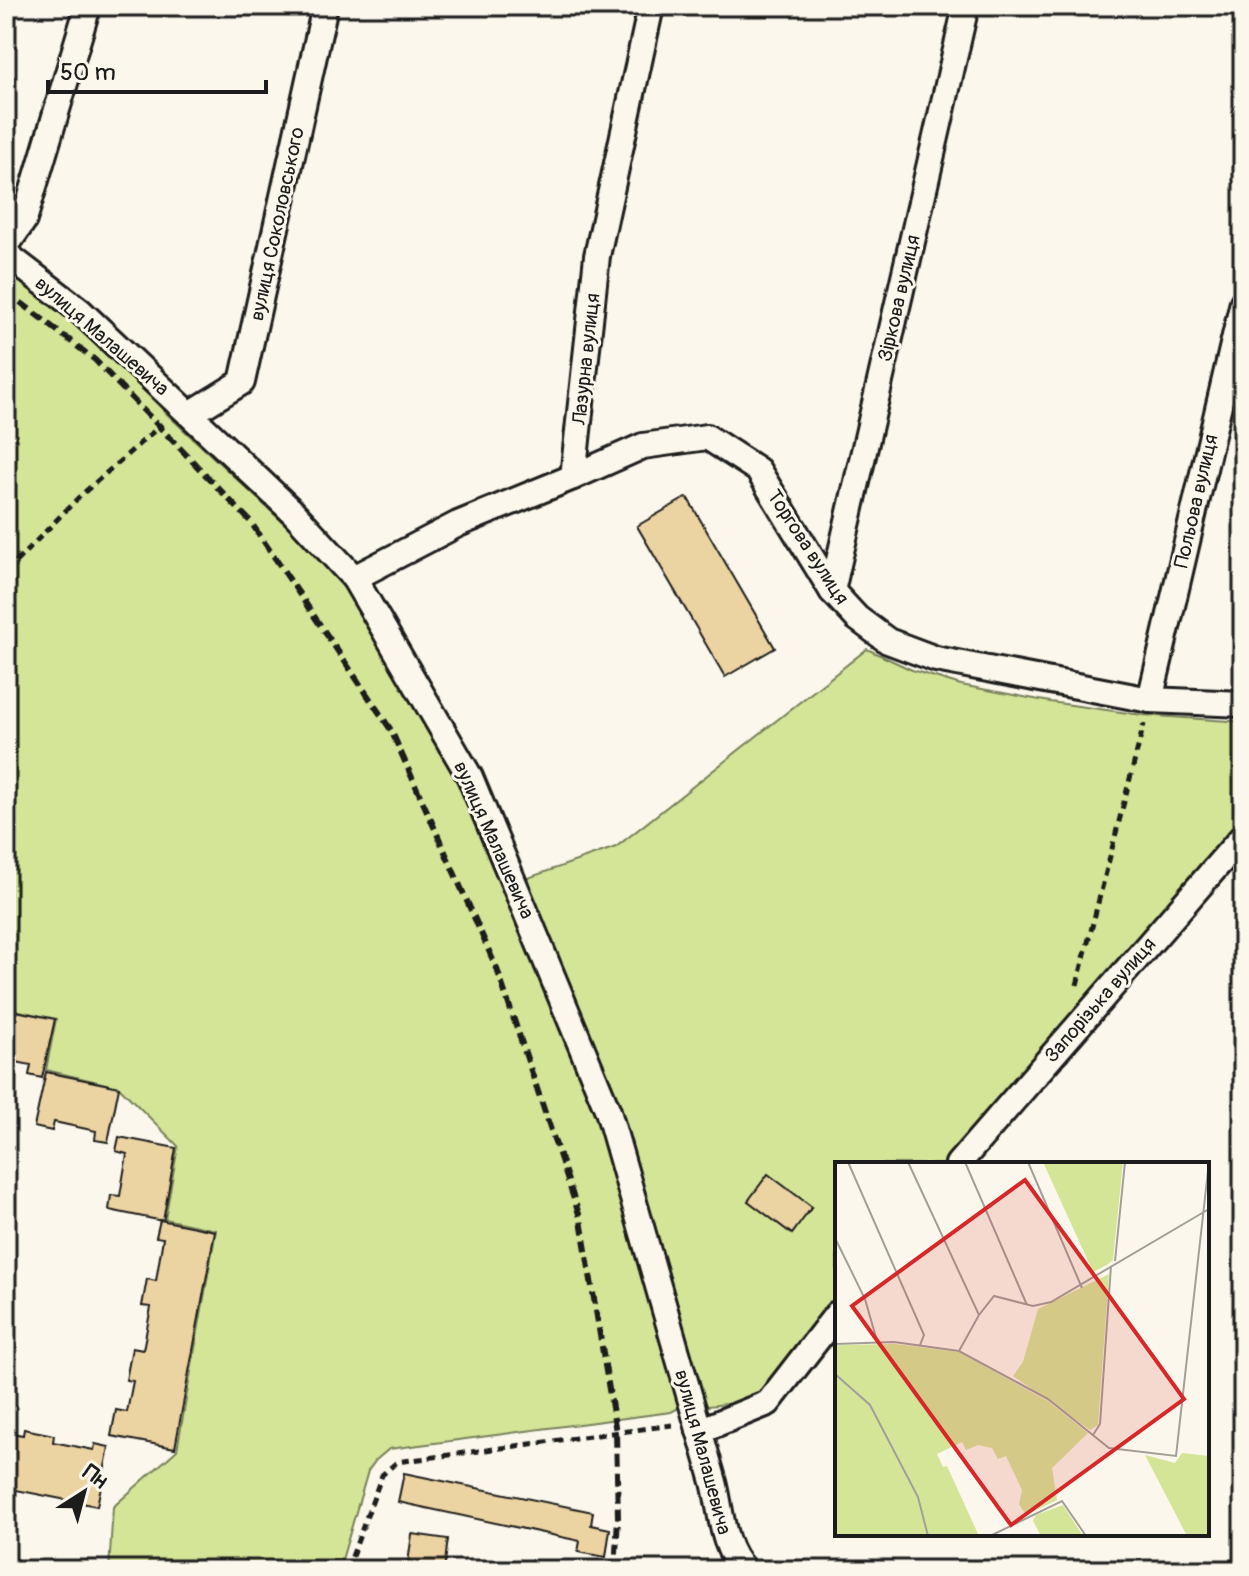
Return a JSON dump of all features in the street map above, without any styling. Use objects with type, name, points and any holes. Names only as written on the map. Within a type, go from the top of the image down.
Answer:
[{"type":"street","points":[[6,246],[24,220],[88,6]]},
{"type":"street","name":"вулиця Соколовського","points":[[190,414],[242,382],[325,6]]},
{"type":"street","name":"Лазурна вулиця","points":[[573,477],[597,256],[651,6]]},
{"type":"street","name":"Зіркова вулиця","points":[[832,591],[966,6]]},
{"type":"street","name":"вулиця Малашевича","points":[[6,254],[79,310],[294,513],[354,578],[470,777],[608,1111],[720,1505],[722,1529],[729,1549],[744,1570]]},
{"type":"street","name":"Польова вулиця","points":[[1150,700],[1243,302]]},
{"type":"street","name":"Торгова вулиця","points":[[573,477],[643,446],[707,437],[758,470],[832,591],[872,630],[920,654],[1150,700],[1243,704]]},
{"type":"street","points":[[354,578],[458,524],[573,477]]},
{"type":"street","name":"Запорізька вулиця","points":[[960,1162],[1243,836]]},
{"type":"street","points":[[698,1426],[768,1403],[835,1317]]},
{"type":"path","points":[[6,572],[80,496],[170,417],[190,414]]},
{"type":"path","points":[[1073,1000],[1150,700]]},
{"type":"path","points":[[347,1570],[382,1475],[397,1462],[698,1426]]},
{"type":"green space","points":[[6,266],[81,327],[170,417],[348,583],[459,779],[601,1116],[681,1404],[671,1412],[389,1449],[368,1471],[339,1570],[109,1570],[113,1507],[177,1450],[216,1230],[165,1219],[178,1146],[119,1087],[46,1070],[56,1019],[6,1008]]},
{"type":"green space","points":[[867,649],[912,670],[961,685],[1142,715],[1243,722],[1243,820],[945,1162],[835,1162],[835,1299],[754,1401],[708,1406],[703,1403],[525,879],[616,847]]},
{"type":"building","points":[[687,497],[775,648],[725,677],[637,526]]},
{"type":"building","points":[[6,1009],[55,1019],[42,1078],[29,1075],[31,1065],[6,1060]]},
{"type":"building","points":[[46,1072],[119,1087],[108,1142],[95,1140],[96,1131],[54,1122],[52,1131],[34,1127]]},
{"type":"building","points":[[119,1137],[176,1148],[163,1221],[109,1210],[111,1195],[120,1196],[127,1154],[116,1151]]},
{"type":"building","points":[[768,1174],[812,1207],[792,1234],[748,1201]]},
{"type":"building","points":[[160,1220],[215,1231],[175,1448],[111,1436],[116,1410],[127,1412],[133,1381],[126,1380],[132,1348],[143,1350],[151,1307],[142,1306],[147,1279],[156,1281],[163,1238],[156,1237]]},
{"type":"building","points":[[24,1429],[54,1435],[53,1442],[94,1450],[95,1444],[109,1447],[97,1506],[6,1488],[6,1432],[23,1435]]},
{"type":"building","points":[[404,1473],[593,1512],[591,1525],[610,1529],[606,1557],[578,1552],[580,1541],[398,1502]]},
{"type":"building","points":[[412,1534],[448,1539],[444,1570],[407,1570]]},
{"type":"building","points":[[483,1561],[538,1570],[482,1570]]},
{"type":"railway","points":[[6,291],[95,360],[250,521],[391,730],[497,969],[581,1220],[616,1432],[618,1518],[615,1570]]}]
